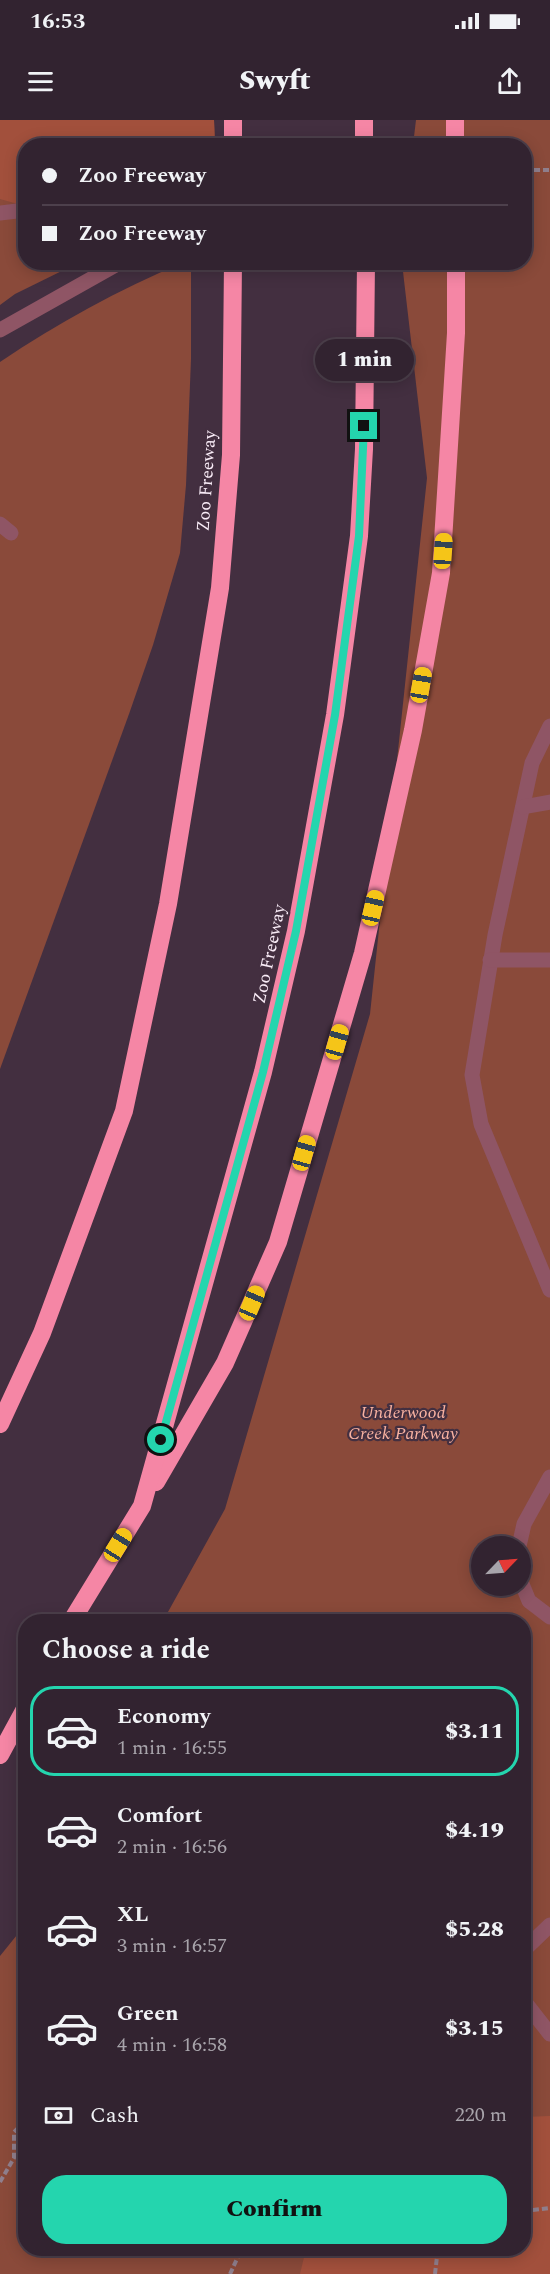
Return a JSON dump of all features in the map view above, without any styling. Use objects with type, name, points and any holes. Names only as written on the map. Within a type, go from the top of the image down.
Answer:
[{"type":"highway","points":[[233,120],[233,138]]},
{"type":"highway","points":[[364,120],[364,138]]},
{"type":"highway","points":[[455,120],[455,138]]},
{"type":"highway","name":"Zoo Freeway","points":[[0,1424],[42,1333],[124,1111],[168,904],[220,588],[231,455],[232,270]]},
{"type":"highway","name":"Zoo Freeway","points":[[76,1614],[142,1506],[260,1083],[296,931],[335,715],[359,536],[364,449],[366,270]]},
{"type":"highway","points":[[142,1506],[225,1363],[278,1242],[363,952],[413,730],[441,573],[456,333],[456,270]]},
{"type":"highway","points":[[0,1755],[18,1722]]},
{"type":"lane","points":[[0,213],[18,211]]},
{"type":"lane","points":[[0,330],[94,270]]},
{"type":"lane","points":[[550,726],[532,763],[490,960],[472,1075],[481,1124],[550,1290]]},
{"type":"lane","points":[[523,807],[550,802]]},
{"type":"lane","points":[[490,960],[550,960]]},
{"type":"lane","points":[[521,1536],[524,1524],[550,1477]]},
{"type":"lane","points":[[527,1596],[529,1601],[550,1617]]},
{"type":"lane","points":[[531,1943],[550,1925]]},
{"type":"lane","points":[[531,2010],[550,2034]]},
{"type":"path","points":[[532,170],[550,170]]},
{"type":"path","points":[[0,2182],[14,2158],[14,2132],[18,2128]]},
{"type":"path","points":[[531,2210],[550,2208]]},
{"type":"path","points":[[230,2274],[238,2256]]},
{"type":"path","points":[[435,2274],[437,2256]]},
{"type":"green space","points":[[0,120],[214,120],[215,138],[18,138],[18,270],[64,270],[15,294],[0,305]]},
{"type":"green space","name":"Underwood Creek Parkway","points":[[416,120],[550,120],[550,2274],[0,2274],[0,1956],[18,1934],[18,2256],[531,2256],[531,1614],[167,1614],[225,1509],[370,1014],[427,478],[403,270],[532,270],[532,138],[414,138]]},
{"type":"green space","points":[[167,270],[191,270],[191,359],[186,485],[180,553],[153,645],[129,714],[0,1069],[0,362],[89,308]]},
{"type":"shaded area","points":[[0,120],[214,120],[215,138],[18,138],[18,204],[0,199]]},
{"type":"shaded area","points":[[550,2116],[550,2274],[300,2274],[304,2256],[531,2256],[531,2117]]},
{"type":"route","points":[[161,1440],[263,1072],[296,931],[335,715],[359,536],[364,426]]}]
